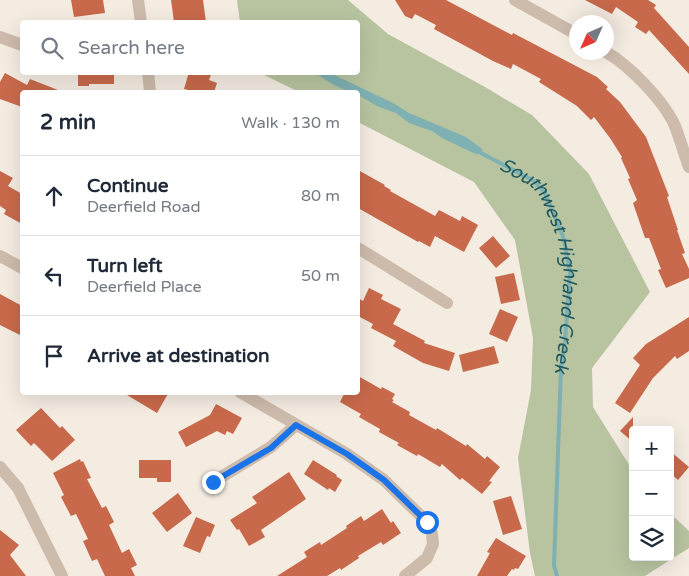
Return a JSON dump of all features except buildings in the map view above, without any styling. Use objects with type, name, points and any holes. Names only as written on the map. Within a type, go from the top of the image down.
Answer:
[{"type":"street","points":[[138,0],[141,20]]},
{"type":"street","points":[[515,0],[569,30]]},
{"type":"street","points":[[0,37],[20,44]]},
{"type":"street","points":[[614,56],[621,60],[665,110],[674,125],[689,167]]},
{"type":"street","points":[[148,75],[150,90]]},
{"type":"street","points":[[360,249],[447,303]]},
{"type":"street","points":[[0,256],[20,267]]},
{"type":"street","points":[[245,395],[347,454],[384,480],[427,522],[432,534],[433,544],[427,558],[405,576]]},
{"type":"street","points":[[213,482],[271,448],[296,425]]},
{"type":"street","points":[[0,467],[18,488],[62,576]]},
{"type":"green space","points":[[237,0],[348,0],[388,34],[532,115],[589,174],[650,292],[592,368],[593,407],[629,465],[629,561],[669,561],[645,576],[535,576],[530,553],[518,458],[531,390],[533,338],[515,240],[474,182],[360,123],[360,90],[295,90],[264,75],[360,75],[360,20],[240,20]]},
{"type":"green space","points":[[674,517],[689,531],[689,548],[674,558]]},
{"type":"water","name":"Southwest Highland Creek","points":[[318,75],[334,75],[393,103],[409,113],[466,137],[482,149],[481,153],[476,154],[442,138],[432,131],[409,123],[396,113],[379,107],[360,96],[360,90],[346,90]]},
{"type":"waterway","name":"Southwest Highland Creek","points":[[481,153],[534,181],[545,193],[564,239],[570,273],[561,368],[554,565],[557,576]]},
{"type":"route","points":[[213,482],[271,448],[296,425],[347,454],[384,480],[427,522]]}]
